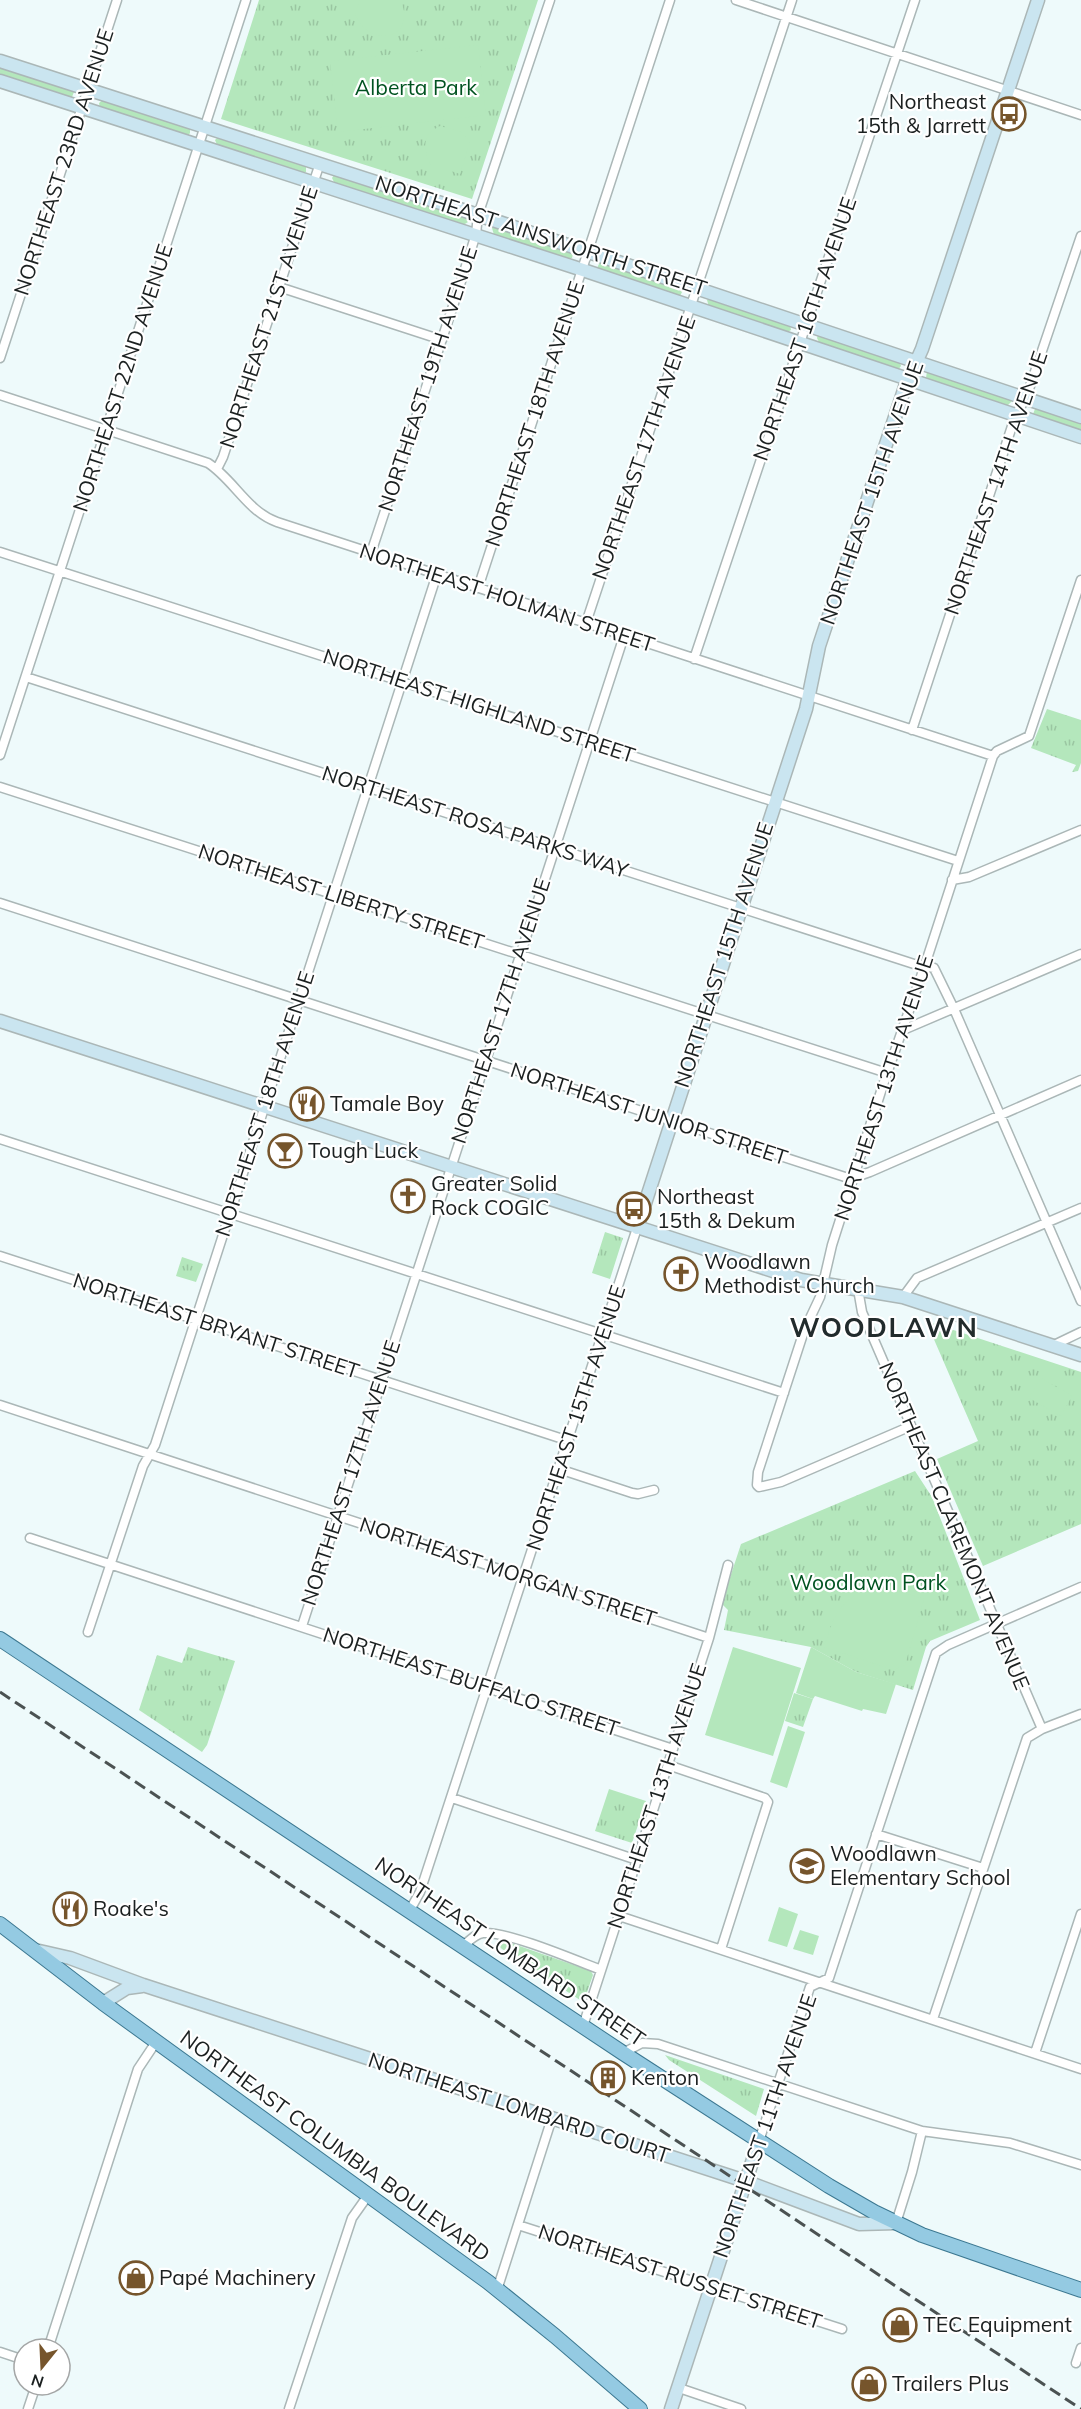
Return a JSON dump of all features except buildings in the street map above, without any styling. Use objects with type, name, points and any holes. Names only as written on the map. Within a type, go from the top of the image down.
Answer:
[{"type":"main road","name":"NORTHEAST LOMBARD STREET","points":[[0,1639],[623,2053],[829,2186],[896,2223],[980,2257],[1081,2290]]},
{"type":"main road","name":"NORTHEAST COLUMBIA BOULEVARD","points":[[0,1924],[103,2003],[369,2194],[497,2290],[563,2342],[640,2409]]},
{"type":"street","name":"NORTHEAST 23RD AVENUE","points":[[0,358],[117,0]]},
{"type":"street","name":"NORTHEAST 22ND AVENUE","points":[[0,755],[246,0]]},
{"type":"street","name":"NORTHEAST 19TH AVENUE","points":[[371,553],[476,234],[478,215],[550,0]]},
{"type":"street","name":"NORTHEAST 18TH AVENUE","points":[[478,588],[583,270],[586,250],[670,0]]},
{"type":"street","points":[[736,0],[1081,115]]},
{"type":"street","name":"NORTHEAST 17TH AVENUE","points":[[585,623],[792,0]]},
{"type":"street","name":"NORTHEAST 16TH AVENUE","points":[[694,659],[915,0]]},
{"type":"street","name":"NORTHEAST 15TH AVENUE","points":[[410,1910],[420,1892],[452,1798],[560,1469],[808,696],[819,646],[909,378],[922,349],[1038,0]]},
{"type":"street","name":"NORTHEAST AINSWORTH STREET","points":[[0,61],[586,250],[1081,417]]},
{"type":"street","name":"NORTHEAST AINSWORTH STREET","points":[[0,81],[476,234],[1081,436]]},
{"type":"street","name":"NORTHEAST 21ST AVENUE","points":[[217,470],[320,164]]},
{"type":"street","name":"NORTHEAST 14TH AVENUE","points":[[912,730],[1016,414],[1026,398],[1081,236]]},
{"type":"street","points":[[279,287],[442,340]]},
{"type":"street","name":"NORTHEAST HOLMAN STREET","points":[[0,395],[208,463],[265,518],[993,756]]},
{"type":"street","name":"NORTHEAST HIGHLAND STREET","points":[[0,552],[958,861]]},
{"type":"street","name":"NORTHEAST 18TH AVENUE","points":[[88,1632],[143,1466],[155,1445],[437,574]]},
{"type":"street","points":[[993,756],[1000,749],[1029,736],[1081,580]]},
{"type":"street","name":"NORTHEAST 17TH AVENUE","points":[[302,1626],[624,636]]},
{"type":"street","name":"NORTHEAST ROSA PARKS WAY","points":[[26,677],[914,964],[925,965]]},
{"type":"street","name":"NORTHEAST 13TH AVENUE","points":[[911,1426],[781,1482],[759,1488],[758,1472],[804,1331],[824,1284],[832,1245],[853,1178],[993,756]]},
{"type":"street","name":"NORTHEAST LIBERTY STREET","points":[[0,787],[887,1073]]},
{"type":"street","points":[[952,880],[969,877],[1081,830]]},
{"type":"street","name":"NORTHEAST JUNIOR STREET","points":[[0,903],[670,1121],[853,1178]]},
{"type":"street","points":[[903,1030],[1081,954]]},
{"type":"street","points":[[925,965],[936,970],[1081,1301]]},
{"type":"street","points":[[0,1021],[801,1281],[903,1297],[1081,1355]]},
{"type":"street","points":[[853,1178],[1081,1080]]},
{"type":"street","points":[[0,1140],[784,1393]]},
{"type":"street","points":[[903,1297],[917,1278],[1081,1208]]},
{"type":"street","name":"NORTHEAST BRYANT STREET","points":[[0,1256],[569,1441]]},
{"type":"street","name":"NORTHEAST CLAREMONT AVENUE","points":[[858,1289],[862,1312],[1042,1729]]},
{"type":"street","points":[[1054,1345],[1081,1332]]},
{"type":"street","name":"NORTHEAST MORGAN STREET","points":[[0,1405],[709,1638]]},
{"type":"street","points":[[560,1469],[632,1493],[638,1494],[654,1490]]},
{"type":"street","name":"NORTHEAST BUFFALO STREET","points":[[30,1538],[673,1749]]},
{"type":"street","name":"NORTHEAST 13TH AVENUE","points":[[583,2026],[709,1638],[728,1565]]},
{"type":"street","points":[[996,1623],[1081,1587]]},
{"type":"street","name":"NORTHEAST 11TH AVENUE","points":[[671,2409],[810,1987],[829,1978],[928,1674],[939,1650],[996,1623]]},
{"type":"street","points":[[933,2019],[1027,1738],[1042,1729],[1081,1714]]},
{"type":"street","points":[[668,1765],[765,1798],[768,1802],[721,1949]]},
{"type":"street","points":[[452,1798],[637,1860]]},
{"type":"street","points":[[876,1834],[983,1868]]},
{"type":"street","points":[[1035,2054],[1081,1914]]},
{"type":"street","points":[[619,1916],[1081,2069]]},
{"type":"street","points":[[463,1946],[477,1934],[492,1934],[522,1941],[601,1970]]},
{"type":"street","name":"NORTHEAST LOMBARD COURT","points":[[35,1950],[70,1958],[143,1985],[745,2181],[859,2224],[896,2223]]},
{"type":"street","points":[[103,2003],[127,1988],[143,1985]]},
{"type":"street","points":[[52,2337],[138,2069],[156,2042]]},
{"type":"street","points":[[623,2053],[643,2043],[658,2044],[922,2131],[1010,2143],[1081,2165]]},
{"type":"street","points":[[497,2290],[552,2118]]},
{"type":"street","points":[[896,2223],[922,2131]]},
{"type":"street","points":[[289,2409],[352,2218],[369,2194]]},
{"type":"street","name":"NORTHEAST RUSSET STREET","points":[[518,2225],[842,2329]]},
{"type":"street","points":[[1076,2363],[1081,2348]]},
{"type":"street","points":[[679,2388],[741,2409]]},
{"type":"green space","name":"Alberta Park","points":[[259,0],[538,0],[472,199],[221,119]]},
{"type":"green space","points":[[360,0],[400,0],[404,12],[403,23],[391,35],[381,36],[371,33],[362,26],[355,14]]},
{"type":"green space","points":[[478,45],[486,115],[338,132],[330,61]]},
{"type":"green space","points":[[0,66],[71,88],[74,92],[72,97],[67,99],[0,78]]},
{"type":"green space","points":[[104,99],[190,128],[190,133],[188,136],[100,109],[99,103]]},
{"type":"green space","points":[[440,126],[461,132],[470,142],[460,174],[430,164],[425,147],[427,137]]},
{"type":"green space","points":[[218,137],[306,165],[306,172],[301,173],[218,147],[215,140]]},
{"type":"green space","points":[[334,175],[468,218],[468,222],[462,226],[335,184],[332,178]]},
{"type":"green space","points":[[496,225],[570,250],[573,254],[572,258],[566,259],[494,235],[492,228]]},
{"type":"green space","points":[[600,262],[683,290],[680,296],[600,271],[597,268]]},
{"type":"green space","points":[[711,297],[790,324],[791,330],[786,333],[709,307],[707,300]]},
{"type":"green space","points":[[818,335],[899,360],[901,366],[898,370],[820,344]]},
{"type":"green space","points":[[927,371],[1010,397],[1012,401],[1007,406],[928,380]]},
{"type":"green space","points":[[1039,408],[1081,422],[1081,432],[1036,417],[1033,414],[1035,409]]},
{"type":"green space","points":[[1047,709],[1081,720],[1081,763],[1078,771],[1072,772],[1076,765],[1031,748]]},
{"type":"green space","points":[[605,1232],[623,1238],[610,1279],[592,1273]]},
{"type":"green space","points":[[182,1257],[203,1264],[196,1282],[176,1276]]},
{"type":"green space","name":"Woodlawn Park","points":[[926,1321],[1081,1372],[1081,1524],[983,1566],[937,1459],[978,1441]]},
{"type":"green space","points":[[1041,1378],[1072,1396],[1061,1416],[1029,1398]]},
{"type":"green space","name":"Woodlawn Park","points":[[915,1471],[932,1497],[980,1620],[930,1641],[926,1647],[913,1690],[856,1672],[811,1647],[724,1630],[728,1610],[723,1605],[723,1599],[741,1544]]},
{"type":"green space","points":[[872,1588],[893,1589],[924,1599],[905,1665],[894,1670],[824,1647],[839,1610],[852,1598]]},
{"type":"green space","points":[[188,1647],[235,1661],[207,1745],[202,1752],[139,1710],[157,1655],[182,1663]]},
{"type":"green space","points":[[733,1647],[801,1668],[773,1756],[705,1735]]},
{"type":"green space","points":[[811,1647],[856,1672],[896,1684],[886,1714],[863,1709],[862,1711],[815,1696],[813,1699],[796,1693]]},
{"type":"green space","points":[[794,1693],[813,1699],[803,1727],[785,1721]]},
{"type":"green space","points":[[788,1726],[805,1732],[787,1788],[770,1782]]},
{"type":"green space","points":[[609,1789],[646,1801],[632,1843],[595,1831]]},
{"type":"green space","points":[[779,1907],[798,1914],[787,1947],[768,1941]]},
{"type":"green space","points":[[800,1930],[819,1936],[813,1955],[793,1949]]},
{"type":"green space","points":[[505,1941],[591,1971],[593,1975],[585,1998],[580,2000],[496,1943]]},
{"type":"green space","points":[[665,2055],[764,2089],[756,2116],[669,2060]]},
{"type":"railway","points":[[0,1692],[1081,2409]]},
{"type":"place","name":"Northeast 15th & Jarrett","points":[[1009,114]]},
{"type":"place","name":"Tamale Boy","points":[[307,1104]]},
{"type":"place","name":"Tough Luck","points":[[285,1151]]},
{"type":"place","name":"Greater Solid Rock COGIC","points":[[408,1196]]},
{"type":"place","name":"Northeast 15th & Dekum","points":[[634,1209]]},
{"type":"place","name":"Woodlawn Methodist Church","points":[[681,1274]]},
{"type":"place","name":"Woodlawn Elementary School","points":[[807,1866]]},
{"type":"place","name":"Roake's","points":[[70,1909]]},
{"type":"place","name":"Kenton","points":[[608,2078]]},
{"type":"place","name":"Papé Machinery","points":[[136,2278]]},
{"type":"place","name":"TEC Equipment","points":[[900,2325]]},
{"type":"place","name":"Trailers Plus","points":[[869,2384]]},
{"type":"district","name":"WOODLAWN","points":[[884,1328]]}]
